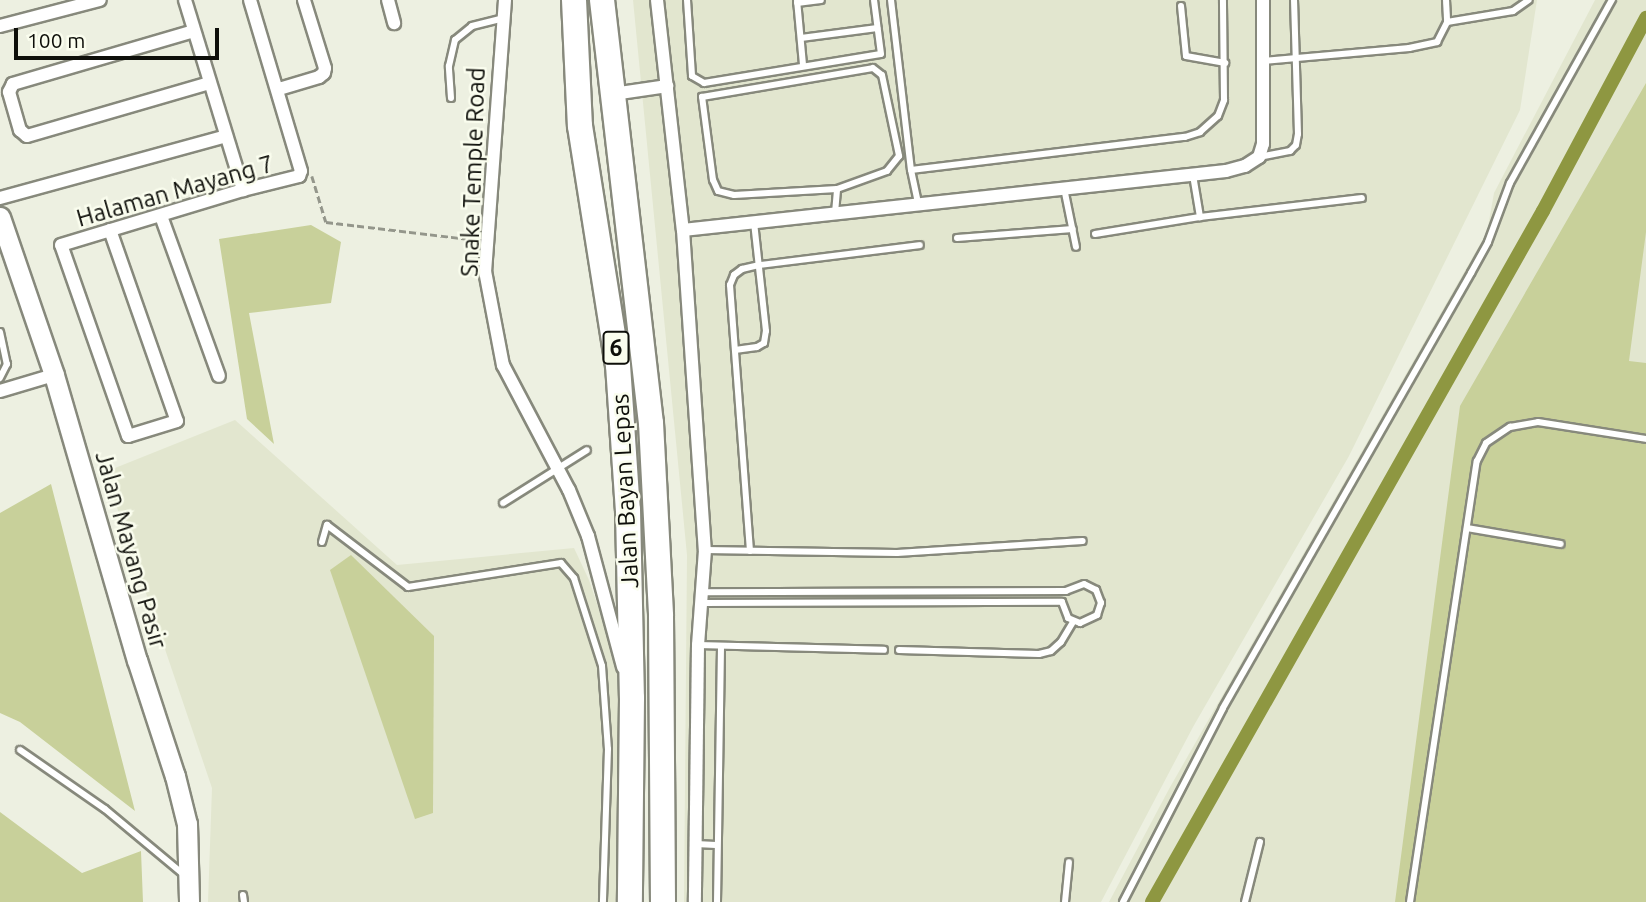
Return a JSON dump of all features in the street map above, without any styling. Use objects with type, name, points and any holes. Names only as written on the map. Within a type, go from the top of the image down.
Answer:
[{"type":"highway","name":"Jalan Bayan Lepas","points":[[574,0],[580,126],[618,365],[628,510],[632,698],[629,902]]},
{"type":"highway","name":"Jalan Bayan Lepas","points":[[602,0],[651,423],[662,616],[663,902]]},
{"type":"street","points":[[0,26],[100,0]]},
{"type":"street","points":[[185,0],[243,190]]},
{"type":"street","points":[[250,0],[279,89],[300,173]]},
{"type":"street","points":[[279,89],[324,73],[304,0]]},
{"type":"street","points":[[388,0],[394,23]]},
{"type":"street","name":"Snake Temple Road","points":[[505,0],[501,19],[485,271],[503,365],[588,536],[632,698]]},
{"type":"street","points":[[657,0],[683,229],[705,550],[698,645],[695,902]]},
{"type":"street","points":[[683,229],[1226,171],[1245,166],[1259,157],[1263,144],[1263,0]]},
{"type":"street","points":[[194,31],[13,85],[9,92],[20,130],[27,136],[209,82]]},
{"type":"street","points":[[613,94],[667,86]]},
{"type":"street","points":[[0,198],[226,136]]},
{"type":"street","name":"Halaman Mayang 7","points":[[110,230],[177,421],[128,436],[61,245],[110,230],[161,216],[300,173]]},
{"type":"street","points":[[161,216],[219,376]]},
{"type":"street","name":"Jalan Mayang Pasir","points":[[0,217],[54,375],[137,660],[175,776],[187,824],[189,902]]},
{"type":"street","points":[[0,391],[54,375]]},
{"type":"lane","points":[[687,0],[692,76],[704,83],[881,54],[873,0]]},
{"type":"lane","points":[[803,65],[797,1],[821,0]]},
{"type":"lane","points":[[891,0],[911,170],[918,204]]},
{"type":"lane","points":[[911,170],[1185,137],[1200,132],[1218,116],[1224,100],[1223,0]]},
{"type":"lane","points":[[1259,157],[1279,154],[1296,145],[1298,59],[1294,0]]},
{"type":"lane","points":[[1263,61],[1409,48],[1437,42],[1447,22],[1447,0]]},
{"type":"lane","points":[[1447,22],[1513,11],[1529,0]]},
{"type":"lane","points":[[1124,902],[1223,708],[1488,242],[1510,184],[1612,0]]},
{"type":"lane","points":[[1181,6],[1186,56],[1224,63]]},
{"type":"lane","points":[[451,98],[449,66],[455,40],[472,26],[501,19]]},
{"type":"lane","points":[[801,38],[877,29]]},
{"type":"lane","points":[[873,68],[882,75],[899,156],[887,171],[838,189],[734,195],[718,191],[713,180],[702,97],[873,68]]},
{"type":"lane","points":[[1193,174],[1200,217]]},
{"type":"lane","points":[[1064,188],[1076,247]]},
{"type":"lane","points":[[835,213],[838,189]]},
{"type":"lane","points":[[1095,234],[1200,217],[1362,198]]},
{"type":"lane","points":[[735,350],[757,347],[764,343],[766,331],[754,222]]},
{"type":"lane","points":[[957,239],[1073,229]]},
{"type":"lane","points":[[750,551],[730,285],[734,275],[742,269],[760,265],[920,245]]},
{"type":"lane","points":[[0,332],[7,364],[0,378]]},
{"type":"lane","points":[[1410,902],[1478,461],[1486,443],[1510,427],[1538,422],[1646,439]]},
{"type":"lane","points":[[503,503],[556,467],[587,450]]},
{"type":"lane","points":[[322,542],[327,525],[408,587],[561,563],[574,578],[602,666],[608,749],[603,902]]},
{"type":"lane","points":[[1467,528],[1560,544]]},
{"type":"lane","points":[[705,550],[897,553],[1083,541]]},
{"type":"lane","points":[[1084,584],[1100,596],[1097,615],[1086,623],[1073,622],[1064,614],[1062,602],[702,598],[1066,591],[1084,584]]},
{"type":"lane","points":[[898,650],[1040,654],[1051,651],[1061,642],[1073,622]]},
{"type":"lane","points":[[698,645],[884,650]]},
{"type":"lane","points":[[717,902],[721,646]]},
{"type":"lane","points":[[20,750],[105,809],[190,880]]},
{"type":"lane","points":[[1245,902],[1260,842]]},
{"type":"lane","points":[[696,844],[716,845]]},
{"type":"lane","points":[[1065,902],[1069,862]]},
{"type":"path","points":[[300,173],[312,174],[326,222],[487,242]]},
{"type":"shaded area","points":[[633,0],[1537,0],[1520,110],[1349,456],[1193,727],[1101,902],[684,902],[687,555]]},
{"type":"shaded area","points":[[1595,0],[1646,0],[1646,902],[1109,902],[1169,789],[1487,232],[1494,193]]},
{"type":"shaded area","points":[[235,420],[397,565],[574,548],[589,580],[611,645],[628,708],[623,902],[208,902],[212,788],[105,472]]},
{"type":"green space","points":[[1646,83],[1646,232],[1629,361],[1646,363],[1646,902],[1395,902],[1460,406]]},
{"type":"green space","points":[[311,225],[341,242],[331,303],[249,313],[274,444],[247,419],[219,239]]},
{"type":"green space","points":[[51,484],[135,811],[20,722],[0,713],[0,513]]},
{"type":"green space","points":[[351,555],[434,636],[433,813],[415,819],[330,570]]},
{"type":"green space","points":[[0,812],[82,873],[141,851],[143,902],[0,902]]},
{"type":"waterway","points":[[1152,902],[1543,211],[1646,18]]}]
